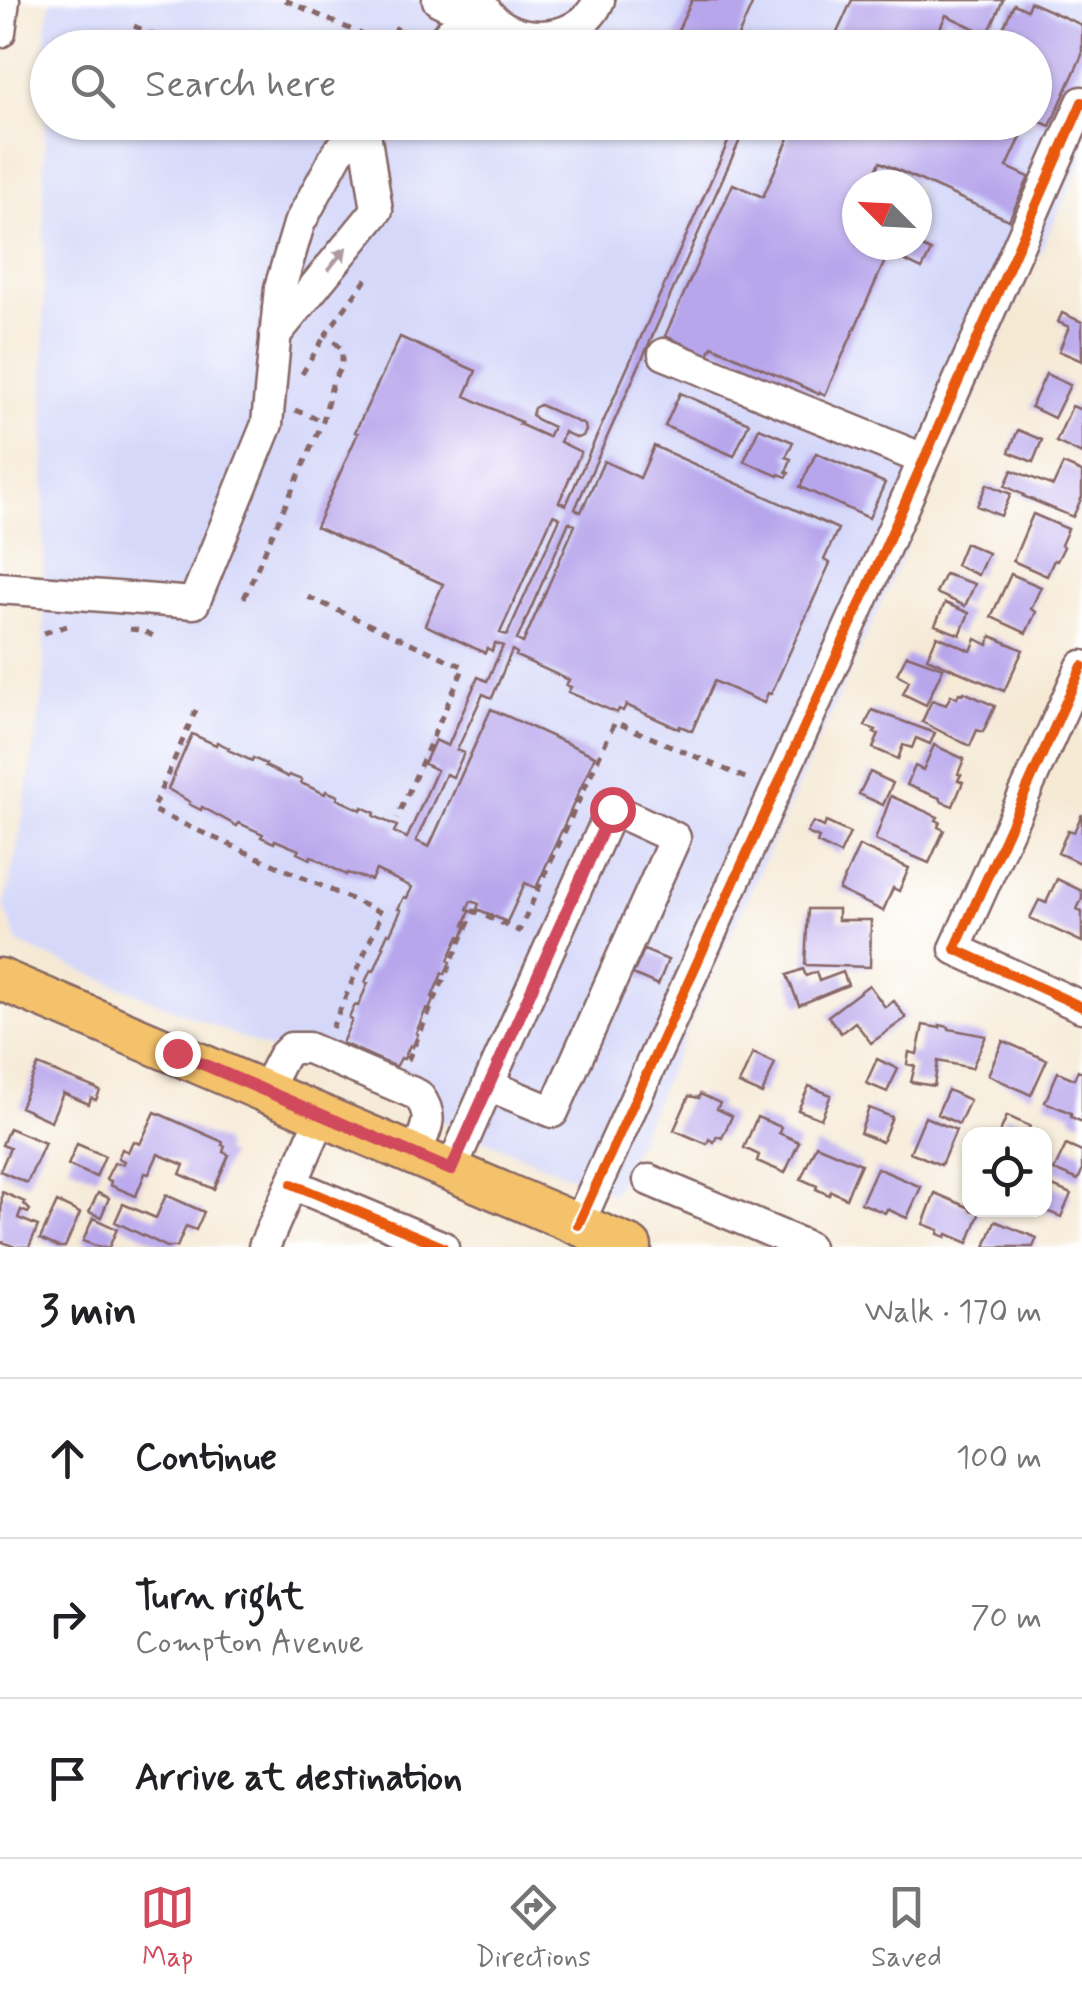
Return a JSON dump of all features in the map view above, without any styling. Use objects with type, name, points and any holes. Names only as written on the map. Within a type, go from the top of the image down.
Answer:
[{"type":"main road","points":[[0,978],[631,1247]]},
{"type":"street","points":[[0,32],[4,0]]},
{"type":"street","points":[[438,0],[446,4],[481,3],[502,26],[512,30]]},
{"type":"street","points":[[567,30],[596,8],[599,0]]},
{"type":"street","points":[[452,30],[481,3]]},
{"type":"street","points":[[578,1225],[1082,102]]},
{"type":"street","points":[[0,588],[194,603],[267,424],[280,288],[300,224],[338,152],[350,140]]},
{"type":"street","points":[[275,335],[377,210],[368,140]]},
{"type":"street","points":[[664,354],[923,459]]},
{"type":"street","points":[[1082,666],[955,949],[1082,1007]]},
{"type":"street","points":[[433,1162],[488,1085],[612,809],[675,838],[553,1112],[488,1085]]},
{"type":"street","points":[[265,1091],[291,1048],[308,1048],[382,1079],[418,1095],[427,1106],[433,1162]]},
{"type":"street","points":[[264,1247],[322,1115]]},
{"type":"street","points":[[649,1180],[808,1247]]},
{"type":"street","points":[[292,1184],[443,1247]]},
{"type":"path","points":[[285,0],[352,30]]},
{"type":"path","points":[[395,30],[398,24]]},
{"type":"path","points":[[134,26],[143,30]]},
{"type":"path","points":[[298,380],[371,273]]},
{"type":"path","points":[[244,598],[323,421],[332,381],[342,365],[342,349],[326,334]]},
{"type":"path","points":[[290,408],[323,421]]},
{"type":"path","points":[[308,597],[464,668],[398,818]]},
{"type":"path","points":[[44,634],[80,622]]},
{"type":"path","points":[[128,629],[144,631],[159,639]]},
{"type":"path","points":[[196,710],[152,810],[382,913],[329,1036]]},
{"type":"path","points":[[404,1069],[474,912],[519,932],[614,722],[776,791]]},
{"type":"shaded area","points":[[51,0],[1082,0],[1082,160],[613,1194],[19,944],[4,906],[44,688],[45,140],[1052,140],[1052,30],[46,30]]},
{"type":"building","points":[[692,0],[754,0],[741,30],[678,30]]},
{"type":"building","points":[[852,0],[1003,0],[990,30],[978,30],[946,15],[939,30],[838,30]]},
{"type":"building","points":[[1030,2],[1082,25],[1082,55],[1052,122],[1052,30],[1002,30],[1014,4],[1027,10]]},
{"type":"building","points":[[729,140],[740,140],[575,509],[581,512],[604,461],[640,478],[654,446],[838,529],[824,560],[830,563],[764,703],[714,681],[692,731],[626,705],[617,713],[568,692],[569,680],[516,656],[512,650],[492,698],[483,694],[457,750],[464,753],[453,777],[446,774],[416,841],[429,847],[491,709],[595,756],[536,888],[525,883],[507,922],[477,909],[479,904],[471,901],[464,925],[467,926],[448,960],[445,974],[442,973],[413,1047],[410,1045],[396,1067],[342,1043],[352,1020],[349,1018],[368,983],[365,982],[374,971],[401,910],[398,909],[412,887],[376,870],[371,880],[346,875],[239,823],[237,826],[202,807],[201,810],[168,789],[192,734],[375,813],[374,816],[397,826],[394,832],[407,838],[437,770],[424,764],[435,740],[448,746],[478,677],[487,681],[503,646],[495,643],[492,651],[487,648],[485,653],[425,625],[443,584],[316,527],[400,337],[476,371],[465,396],[519,424],[548,437],[553,427],[532,415],[540,405],[585,425],[583,436],[577,438],[564,432],[560,442],[581,452],[559,502],[566,505]],"holes":[[[553,515],[560,518],[507,635],[500,633]],[[569,522],[575,525],[523,643],[517,640]]]},
{"type":"building","points":[[788,140],[1020,140],[1007,167],[1029,177],[1009,220],[932,185],[932,170],[898,170],[880,162],[877,170],[842,170],[842,260],[885,260],[825,395],[712,346],[708,355],[665,336],[733,184],[763,197]]},
{"type":"building","points":[[903,260],[926,260],[922,269]]},
{"type":"building","points":[[1062,313],[1082,322],[1082,361],[1059,351],[1069,327],[1058,322]]},
{"type":"building","points":[[1046,374],[1070,385],[1054,418],[1031,407]]},
{"type":"building","points":[[680,393],[749,423],[734,456],[665,426]]},
{"type":"building","points":[[1072,406],[1082,410],[1082,454],[1056,442]]},
{"type":"building","points":[[759,428],[793,442],[786,457],[791,459],[787,477],[744,461]]},
{"type":"building","points":[[1018,430],[1042,440],[1033,462],[1009,452]]},
{"type":"building","points":[[816,453],[885,483],[869,518],[800,487]]},
{"type":"building","points":[[1063,464],[1082,472],[1082,497],[1073,517],[1005,486],[1012,470],[1053,486]]},
{"type":"building","points":[[987,484],[1011,494],[1001,516],[977,506]]},
{"type":"building","points":[[1033,514],[1068,529],[1061,545],[1064,547],[1047,576],[1013,561]]},
{"type":"building","points":[[965,543],[988,553],[978,575],[956,565]]},
{"type":"building","points":[[945,574],[975,584],[965,606],[936,593]]},
{"type":"building","points":[[1011,574],[1041,587],[1026,633],[991,617]]},
{"type":"building","points":[[945,603],[969,613],[960,635],[935,625]]},
{"type":"building","points":[[937,636],[971,651],[976,639],[988,645],[991,636],[1023,650],[1004,691],[927,658]]},
{"type":"building","points":[[907,655],[943,668],[926,705],[903,694],[909,681],[897,674]]},
{"type":"building","points":[[964,692],[995,706],[983,732],[977,730],[970,746],[922,722],[932,700],[946,705],[951,695],[957,698]]},
{"type":"building","points":[[872,710],[935,733],[930,744],[916,738],[912,748],[903,745],[898,759],[873,748],[879,734],[865,726]]},
{"type":"building","points":[[934,745],[964,759],[958,774],[958,780],[963,782],[953,806],[907,785],[915,766],[923,770]]},
{"type":"building","points":[[870,772],[893,783],[883,805],[859,794]]},
{"type":"building","points":[[891,796],[938,817],[938,827],[944,830],[929,863],[875,840]]},
{"type":"building","points":[[1082,814],[1082,864],[1058,853],[1068,830],[1074,832]]},
{"type":"building","points":[[813,822],[824,827],[826,822],[850,833],[840,854],[817,843],[819,838],[807,833]]},
{"type":"building","points":[[859,846],[909,868],[899,891],[893,888],[883,911],[839,890]]},
{"type":"building","points":[[1057,879],[1082,891],[1077,909],[1082,911],[1082,942],[1030,918],[1039,900],[1046,903]]},
{"type":"building","points":[[808,909],[838,909],[838,920],[871,920],[870,967],[805,965]]},
{"type":"building","points":[[644,950],[668,960],[658,985],[633,974]]},
{"type":"building","points":[[803,969],[806,976],[816,972],[819,981],[843,972],[848,985],[799,1005],[787,975]]},
{"type":"building","points":[[869,985],[885,1007],[894,1001],[906,1018],[871,1043],[855,1022],[841,1033],[828,1016]]},
{"type":"building","points":[[923,1025],[986,1036],[972,1068],[938,1061],[934,1086],[911,1082],[915,1066],[907,1064],[909,1052],[917,1054]]},
{"type":"building","points":[[1003,1041],[1047,1060],[1031,1095],[988,1075]]},
{"type":"building","points":[[753,1053],[775,1063],[762,1094],[739,1084]]},
{"type":"building","points":[[877,1059],[898,1069],[887,1092],[866,1083]]},
{"type":"building","points":[[38,1065],[100,1091],[96,1100],[91,1098],[89,1104],[63,1093],[51,1121],[20,1107]]},
{"type":"building","points":[[1078,1070],[1082,1072],[1082,1122],[1045,1102],[1058,1072],[1074,1079]]},
{"type":"building","points":[[809,1086],[831,1095],[821,1119],[798,1110]]},
{"type":"building","points":[[948,1090],[970,1100],[959,1124],[937,1114]]},
{"type":"building","points":[[700,1094],[720,1103],[717,1109],[732,1116],[722,1138],[717,1136],[714,1142],[709,1139],[707,1144],[674,1130],[689,1096],[699,1098]]},
{"type":"building","points":[[869,1108],[892,1117],[882,1142],[860,1133]]},
{"type":"building","points":[[155,1112],[223,1142],[223,1152],[229,1155],[214,1189],[180,1174],[184,1165],[158,1154],[136,1196],[110,1185],[111,1181],[106,1179],[114,1163],[124,1161],[118,1158],[122,1149],[128,1152],[133,1141],[140,1144]]},
{"type":"building","points":[[1007,1116],[1030,1126],[1030,1127],[1002,1127]]},
{"type":"building","points":[[757,1117],[781,1127],[779,1133],[799,1142],[785,1173],[757,1161],[759,1155],[744,1148]]},
{"type":"building","points":[[925,1117],[956,1130],[941,1165],[910,1152]]},
{"type":"building","points":[[9,1128],[45,1143],[27,1183],[0,1171],[10,1148],[2,1145]]},
{"type":"building","points":[[77,1144],[105,1156],[96,1177],[68,1165]]},
{"type":"building","points":[[816,1145],[861,1164],[846,1198],[831,1191],[829,1195],[801,1179]]},
{"type":"building","points":[[1066,1145],[1082,1152],[1078,1180],[1054,1170]]},
{"type":"building","points":[[877,1168],[921,1187],[907,1218],[861,1203]]},
{"type":"building","points":[[1052,1186],[1071,1194],[1061,1217],[1052,1213]]},
{"type":"building","points":[[2,1192],[25,1202],[30,1210],[21,1210],[18,1218],[38,1226],[29,1247],[0,1241]]},
{"type":"building","points":[[98,1193],[109,1198],[101,1217],[89,1212]]},
{"type":"building","points":[[935,1193],[962,1205],[962,1217],[978,1217],[968,1243],[938,1234],[939,1230],[923,1224]]},
{"type":"building","points":[[166,1195],[204,1212],[196,1230],[186,1226],[177,1247],[167,1247],[115,1222],[123,1204],[156,1218]]},
{"type":"building","points":[[57,1202],[80,1213],[65,1247],[40,1239]]},
{"type":"building","points":[[93,1218],[117,1229],[109,1247],[83,1241]]},
{"type":"building","points":[[995,1221],[1037,1238],[1033,1247],[985,1247]]},
{"type":"cycle path","points":[[578,1225],[861,602],[1082,102]]},
{"type":"cycle path","points":[[1082,666],[955,949],[1082,1007]]},
{"type":"cycle path","points":[[292,1184],[443,1247]]},
{"type":"route","points":[[177,1053],[451,1170],[612,809]]}]
